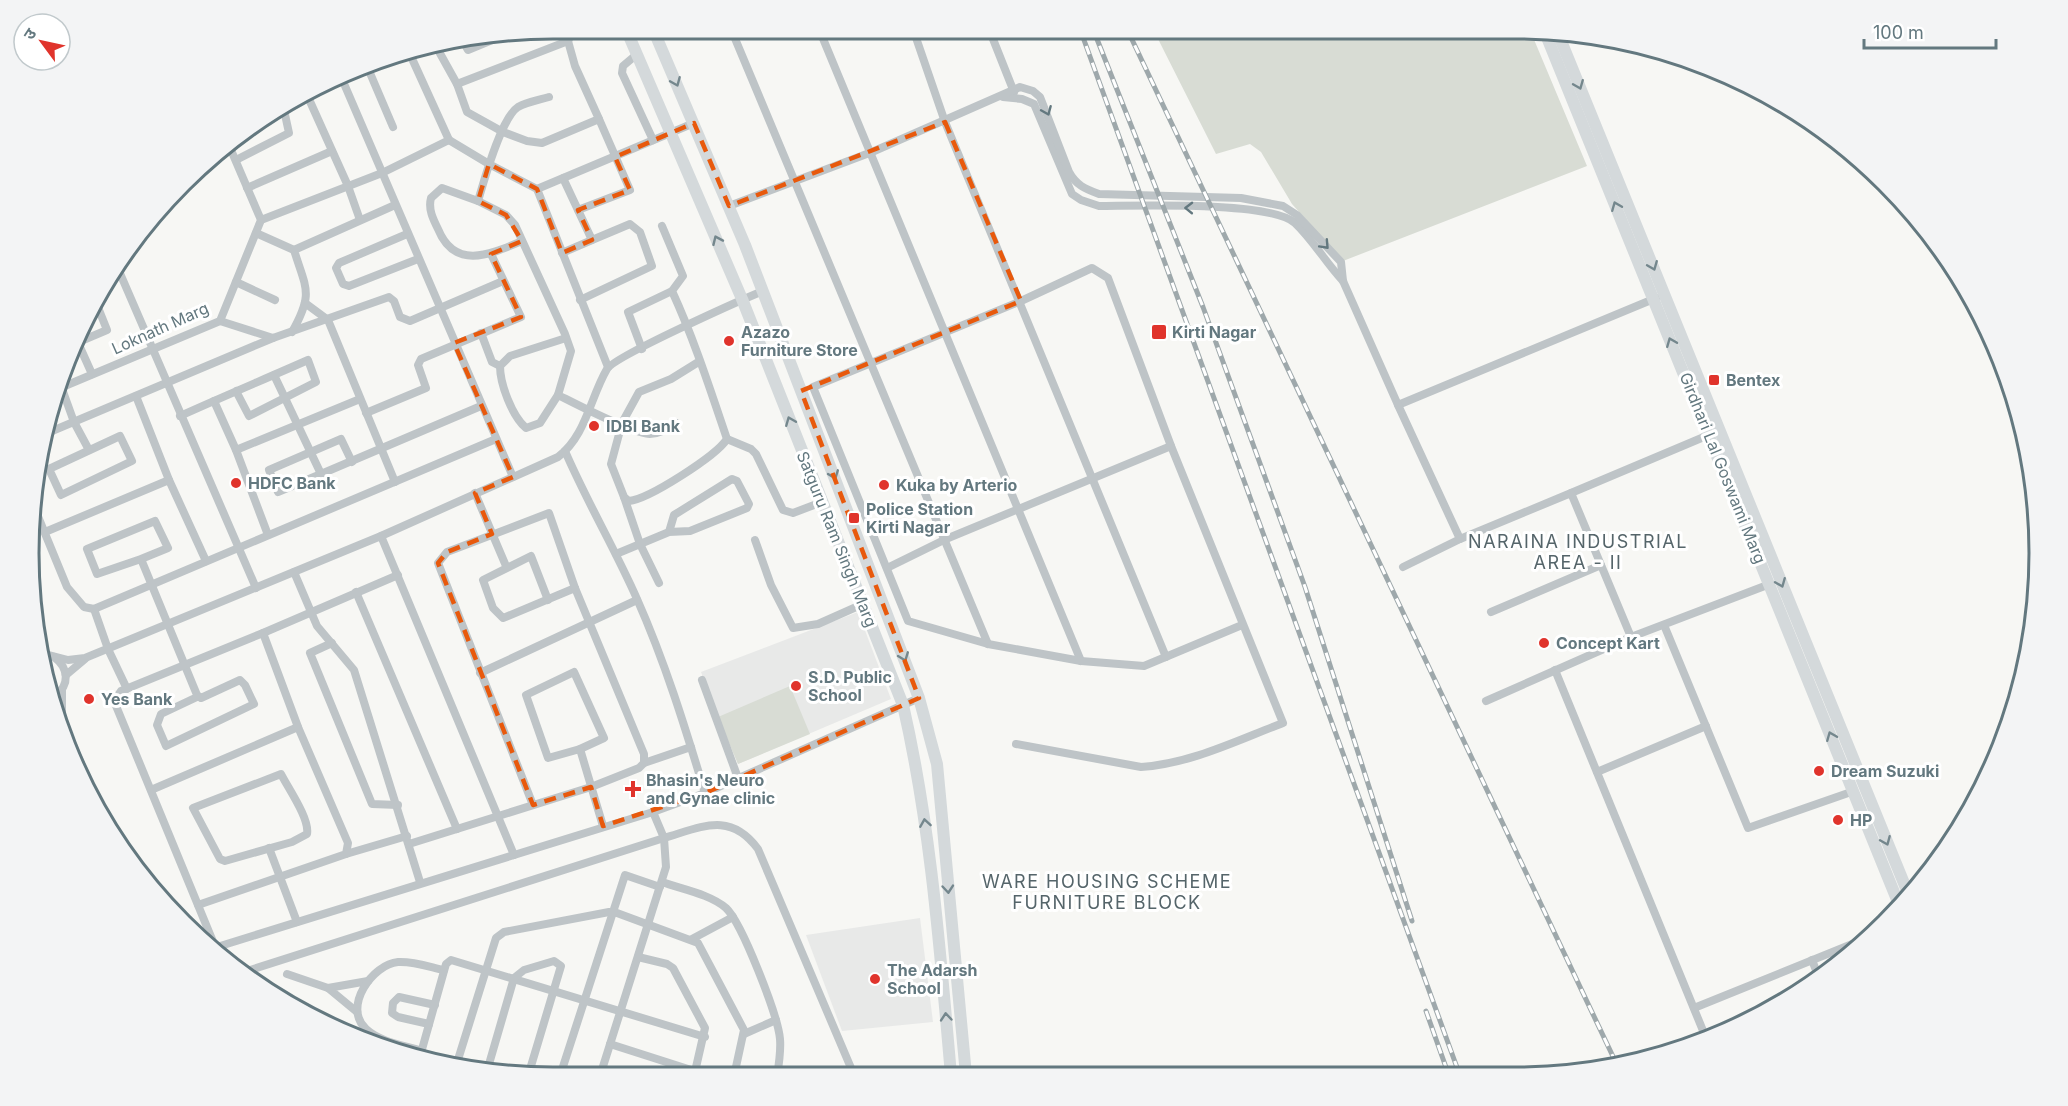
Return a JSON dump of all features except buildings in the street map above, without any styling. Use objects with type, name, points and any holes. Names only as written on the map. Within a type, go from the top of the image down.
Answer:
[{"type":"main road","name":"Satguru Ram Singh Marg","points":[[630,39],[742,299],[903,705],[917,768],[931,860],[950,1067]]},
{"type":"main road","name":"Satguru Ram Singh Marg","points":[[658,39],[763,291],[807,389],[919,698],[937,764],[965,1067]]},
{"type":"main road","name":"Girdhari Lal Goswami Marg","points":[[1548,40],[1659,297],[1714,432],[1860,796],[1896,897]]},
{"type":"main road","name":"Girdhari Lal Goswami Marg","points":[[1561,41],[1659,297]]},
{"type":"main road","name":"Girdhari Lal Goswami Marg","points":[[1714,432],[1770,584],[1860,796],[1905,887]]},
{"type":"street","points":[[735,39],[873,363],[988,644]]},
{"type":"street","points":[[823,39],[1081,661]]},
{"type":"street","points":[[916,39],[945,122],[1021,301],[1166,657]]},
{"type":"street","points":[[994,39],[1017,98]]},
{"type":"street","points":[[457,84],[568,41],[575,66],[630,190],[578,210]]},
{"type":"street","points":[[466,47],[468,50],[484,43]]},
{"type":"street","points":[[439,52],[457,84],[467,112],[503,132],[527,141],[543,143],[599,119]]},
{"type":"street","points":[[636,55],[623,66],[622,73],[653,140]]},
{"type":"street","points":[[412,59],[449,140],[537,189],[608,367]]},
{"type":"street","points":[[369,73],[393,127]]},
{"type":"street","points":[[344,84],[513,477]]},
{"type":"street","points":[[729,206],[945,122],[1003,97],[1013,89],[1027,89],[1040,97],[1074,181],[1099,194],[1241,198],[1283,206],[1296,215],[1341,262],[1343,281]]},
{"type":"street","points":[[478,201],[489,164],[511,114],[518,107],[549,97]]},
{"type":"street","points":[[1003,97],[1017,98],[1034,104],[1062,176],[1072,194],[1081,200],[1099,206],[1247,209],[1268,212],[1295,222],[1343,281],[1460,539]]},
{"type":"street","points":[[310,101],[348,186],[360,220]]},
{"type":"street","points":[[236,160],[289,133],[285,115]]},
{"type":"street","points":[[537,189],[694,123]]},
{"type":"street","points":[[231,152],[261,220],[381,173],[449,140]]},
{"type":"street","points":[[247,188],[332,151]]},
{"type":"street","points":[[563,178],[592,240]]},
{"type":"street","points":[[481,333],[492,362],[500,366],[519,421],[526,428],[540,423],[558,395],[571,351],[522,241],[506,215],[478,201],[442,188],[435,192],[429,204],[440,234],[450,247],[472,257],[491,254],[522,241]]},
{"type":"street","points":[[294,250],[395,205]]},
{"type":"street","name":"Loknath Marg","points":[[68,384],[220,321],[261,220]]},
{"type":"street","points":[[562,253],[630,224],[640,232],[652,266],[580,300]]},
{"type":"street","points":[[642,349],[628,312],[672,291],[683,276],[662,226]]},
{"type":"street","points":[[256,233],[294,250],[308,293],[292,332]]},
{"type":"street","points":[[407,234],[339,263],[336,268],[343,284],[349,286],[418,259]]},
{"type":"street","points":[[366,413],[426,388],[418,361],[454,343],[521,317],[491,254]]},
{"type":"street","points":[[1016,744],[1141,767],[1158,766],[1177,762],[1283,723],[1171,446],[1108,278],[1092,268],[1021,301],[807,389],[887,568],[908,621],[988,644],[1081,661],[1144,666],[1242,625]]},
{"type":"street","points":[[121,276],[150,350],[256,588]]},
{"type":"street","points":[[55,430],[273,338],[389,297],[394,301],[400,317],[406,321],[440,309],[503,281]]},
{"type":"street","points":[[236,282],[275,300]]},
{"type":"street","points":[[672,291],[687,325],[727,439],[751,449],[756,454],[783,510],[793,513],[822,502]]},
{"type":"street","points":[[49,654],[68,660],[85,658],[108,649],[381,536],[565,451],[577,436],[608,367],[687,325],[763,291]]},
{"type":"street","points":[[1398,405],[1659,297]]},
{"type":"street","points":[[305,303],[328,320],[395,482]]},
{"type":"street","points":[[85,340],[107,330],[100,312]]},
{"type":"street","points":[[220,321],[273,338]]},
{"type":"street","points":[[500,366],[510,356],[566,338]]},
{"type":"street","points":[[82,348],[92,374]]},
{"type":"street","points":[[180,416],[236,391],[308,360],[316,382],[249,416],[236,391]]},
{"type":"street","points":[[659,583],[640,544],[610,460],[622,423],[639,392],[671,379],[700,361]]},
{"type":"street","points":[[274,375],[321,474]]},
{"type":"street","points":[[558,395],[588,411],[652,434],[676,423]]},
{"type":"street","points":[[64,396],[89,450]]},
{"type":"street","points":[[136,396],[169,480],[206,561]]},
{"type":"street","points":[[236,450],[360,399]]},
{"type":"street","points":[[214,401],[236,450],[268,535]]},
{"type":"street","points":[[352,462],[341,439],[269,470],[278,492],[352,462],[481,406]]},
{"type":"street","points":[[1403,567],[1460,539],[1714,432]]},
{"type":"street","points":[[120,436],[132,460],[61,495],[49,469],[89,450],[120,436]]},
{"type":"street","points":[[40,521],[67,587],[84,607],[94,609],[496,439]]},
{"type":"street","points":[[624,497],[633,502],[678,477],[713,455],[727,439]]},
{"type":"street","points":[[887,568],[946,539],[1020,511],[1171,446]]},
{"type":"street","points":[[565,451],[638,600],[669,674],[705,793]]},
{"type":"street","points":[[616,554],[669,532],[690,531],[747,508],[749,504],[737,481],[732,479],[674,515],[669,532]]},
{"type":"street","points":[[45,532],[169,480]]},
{"type":"street","points":[[475,493],[506,566]]},
{"type":"street","points":[[1570,493],[1631,638]]},
{"type":"street","points":[[533,805],[438,563],[447,552],[492,534],[549,513],[575,588],[644,754],[644,763]]},
{"type":"street","points":[[155,521],[168,548],[141,559],[96,574],[87,549],[155,521]]},
{"type":"street","points":[[381,536],[514,855]]},
{"type":"street","points":[[755,540],[771,585],[793,628],[818,624],[863,604]]},
{"type":"street","points":[[548,600],[531,556],[506,566],[483,580],[499,616],[508,616],[548,600],[575,588]]},
{"type":"street","points":[[141,559],[197,697]]},
{"type":"street","points":[[1491,612],[1600,565]]},
{"type":"street","points":[[294,572],[321,631],[354,670],[398,805],[420,882]]},
{"type":"street","points":[[212,937],[114,701],[117,694],[183,663],[263,633],[398,575]]},
{"type":"street","points":[[1486,701],[1631,638],[1770,584]]},
{"type":"street","points":[[356,592],[457,829]]},
{"type":"street","points":[[480,673],[638,600]]},
{"type":"street","points":[[94,609],[108,649],[127,689]]},
{"type":"street","points":[[1664,625],[1748,828],[1860,796]]},
{"type":"street","points":[[263,633],[298,727],[348,843],[346,854]]},
{"type":"street","points":[[332,643],[310,652],[372,804],[398,805]]},
{"type":"street","points":[[49,655],[62,663],[66,675]]},
{"type":"street","points":[[59,692],[66,675],[85,658]]},
{"type":"street","points":[[1556,670],[1703,1031]]},
{"type":"street","points":[[574,672],[604,738],[580,749],[548,759],[526,695],[574,672]]},
{"type":"street","points":[[240,680],[254,704],[166,746],[157,725],[161,714],[197,697],[201,698],[240,680]]},
{"type":"street","points":[[702,680],[738,778]]},
{"type":"street","points":[[221,945],[653,812],[705,793],[919,698]]},
{"type":"street","points":[[1597,772],[1706,726]]},
{"type":"street","points":[[151,790],[298,727]]},
{"type":"street","points":[[198,905],[346,854],[457,829],[591,787],[639,768],[644,763],[691,747]]},
{"type":"street","points":[[580,749],[603,826]]},
{"type":"street","points":[[281,774],[308,829],[307,834],[300,839],[269,848],[225,861],[219,860],[193,808],[281,774]]},
{"type":"street","points":[[603,1067],[661,885],[667,858],[664,838],[653,812]]},
{"type":"street","points":[[252,969],[664,838],[714,824],[735,827],[752,840],[758,849],[851,1067]]},
{"type":"street","points":[[269,848],[297,922]]},
{"type":"street","points":[[563,1067],[625,875],[714,901],[733,917],[776,1020],[780,1039],[778,1067]]},
{"type":"street","points":[[458,1058],[496,938],[504,932],[612,913],[692,939],[703,951],[744,1034],[736,1067]]},
{"type":"street","points":[[692,939],[733,917]]},
{"type":"street","points":[[1694,1008],[1843,949]]},
{"type":"street","points":[[638,957],[667,964],[673,968],[702,1021],[705,1037],[697,1067]]},
{"type":"street","points":[[422,1049],[444,970],[451,960],[554,989],[705,1037]]},
{"type":"street","points":[[1812,960],[1816,970]]},
{"type":"street","points":[[489,1063],[514,978],[524,970],[554,961],[561,966],[531,1066]]},
{"type":"street","points":[[357,1012],[360,994],[368,981],[383,966],[398,962],[444,970]]},
{"type":"street","points":[[287,974],[328,988],[357,1012],[364,1027],[377,1036]]},
{"type":"street","points":[[328,988],[368,981]]},
{"type":"street","points":[[429,1024],[398,1017],[392,1013],[393,1003],[399,997],[435,1005]]},
{"type":"street","points":[[744,1034],[776,1020]]},
{"type":"street","points":[[610,1044],[675,1067]]},
{"type":"highlighted area","points":[[945,122],[1021,301],[801,391],[919,698],[705,793],[603,826],[591,787],[533,805],[438,563],[447,552],[492,534],[475,493],[513,477],[454,343],[521,317],[491,254],[522,241],[506,215],[478,201],[489,164],[537,189],[562,253],[592,240],[578,210],[630,190],[615,157],[694,123],[729,206]]},
{"type":"shaded area","points":[[1158,39],[1534,40],[1587,166],[1343,261],[1292,204],[1261,152],[1250,144],[1216,154]]},
{"type":"shaded area","name":"S.D. Public School","points":[[858,612],[891,699],[738,764],[701,672]]},
{"type":"shaded area","points":[[790,686],[810,734],[738,764],[718,717]]},
{"type":"shaded area","name":"The Adarsh School","points":[[920,918],[933,1022],[842,1031],[806,935]]},
{"type":"railway","points":[[1084,39],[1457,1067]]},
{"type":"railway","points":[[1097,39],[1203,307],[1305,587],[1412,921]]},
{"type":"railway","points":[[1132,39],[1613,1057]]},
{"type":"railway","points":[[1426,1011],[1446,1067]]},
{"type":"place","name":"Kirti Nagar","points":[[1159,332]]},
{"type":"place","name":"Azazo Furniture Store","points":[[729,341]]},
{"type":"place","name":"Bentex","points":[[1714,380]]},
{"type":"place","name":"IDBI Bank","points":[[594,426]]},
{"type":"place","name":"HDFC Bank","points":[[236,483]]},
{"type":"place","name":"Kuka by Arterio","points":[[884,485]]},
{"type":"place","name":"Police Station Kirti Nagar","points":[[854,518]]},
{"type":"place","name":"Concept Kart","points":[[1544,643]]},
{"type":"place","name":"S.D. Public School","points":[[796,686]]},
{"type":"place","name":"Yes Bank","points":[[89,699]]},
{"type":"place","name":"Dream Suzuki","points":[[1819,771]]},
{"type":"place","name":"Bhasin's Neuro and Gynae clinic","points":[[633,789]]},
{"type":"place","name":"HP","points":[[1838,820]]},
{"type":"place","name":"The Adarsh School","points":[[875,979]]},
{"type":"district","name":"NARAINA INDUSTRIAL AREA - II","points":[[1578,552]]},
{"type":"district","name":"WARE HOUSING SCHEME FURNITURE BLOCK","points":[[1107,892]]}]
